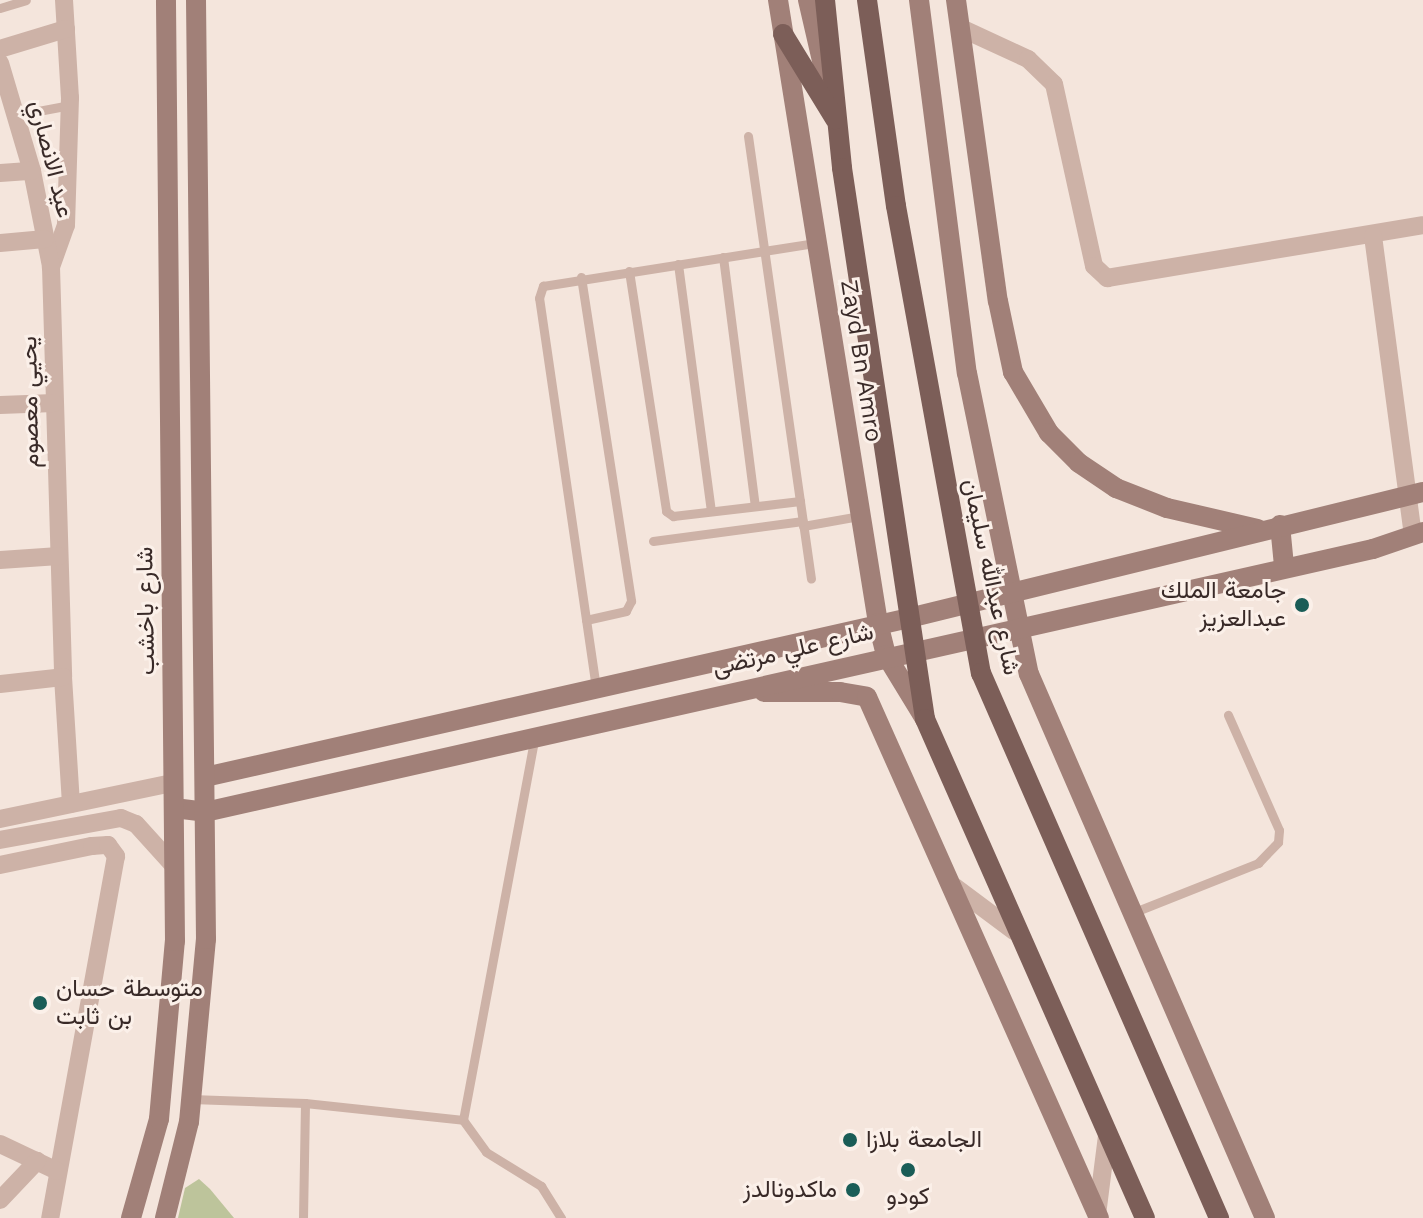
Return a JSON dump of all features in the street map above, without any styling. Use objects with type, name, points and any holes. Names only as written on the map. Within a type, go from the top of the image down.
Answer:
[{"type":"main road","name":"شارع باخشب","points":[[131,1218],[159,1119],[175,941],[166,0]]},
{"type":"main road","points":[[165,1218],[191,1099],[206,939],[196,0]]},
{"type":"main road","name":"Zayd Bn Amro","points":[[778,0],[878,623],[886,655],[925,719]]},
{"type":"main road","points":[[808,0],[837,123]]},
{"type":"main road","points":[[825,0],[837,123],[925,719],[1014,931],[1145,1218]]},
{"type":"main road","name":"شارع عبدالله سليمان","points":[[867,0],[883,115],[981,673],[1219,1218]]},
{"type":"main road","points":[[876,0],[883,115]]},
{"type":"main road","points":[[919,0],[967,373],[1029,674],[1265,1218]]},
{"type":"main road","points":[[956,0],[963,29],[1001,315],[1013,372],[1049,433],[1079,463],[1116,488],[1167,508],[1271,527],[1284,566]]},
{"type":"main road","points":[[783,34],[837,123]]},
{"type":"main road","name":"شارع علي مرتضى","points":[[205,777],[909,618],[1416,494]]},
{"type":"main road","name":"شارع علي مرتضى","points":[[174,808],[205,812],[886,655],[1373,549],[1420,533]]},
{"type":"main road","points":[[728,692],[840,692],[867,697],[955,887],[1098,1216]]},
{"type":"street","name":"يحيي معصوم","points":[[64,0],[70,105],[66,225],[51,267],[63,677],[71,804]]},
{"type":"street","points":[[0,49],[66,29]]},
{"type":"street","points":[[963,29],[1028,59],[1054,84],[1094,266],[1107,278],[1373,236],[1423,225]]},
{"type":"street","name":"عيد الانصاري","points":[[0,63],[32,171],[51,267]]},
{"type":"street","points":[[0,173],[32,171]]},
{"type":"street","points":[[1373,236],[1420,533]]},
{"type":"street","points":[[0,243],[45,239]]},
{"type":"street","points":[[0,405],[54,403]]},
{"type":"street","points":[[0,560],[59,556]]},
{"type":"street","points":[[0,684],[63,677]]},
{"type":"street","points":[[0,819],[173,783]]},
{"type":"street","points":[[0,840],[121,818],[136,824],[174,866]]},
{"type":"street","points":[[0,865],[92,846],[108,845],[116,856],[50,1218]]},
{"type":"street","points":[[955,887],[1014,931]]},
{"type":"street","points":[[1098,1216],[1107,1136]]},
{"type":"street","points":[[0,1144],[57,1171]]},
{"type":"street","points":[[0,1200],[37,1161]]},
{"type":"lane","points":[[0,8],[26,0]]},
{"type":"lane","points":[[17,115],[70,105]]},
{"type":"lane","points":[[748,136],[811,579]]},
{"type":"lane","points":[[596,688],[539,298],[543,286],[581,277],[816,243]]},
{"type":"lane","points":[[723,257],[755,506]]},
{"type":"lane","points":[[678,264],[711,511]]},
{"type":"lane","points":[[629,271],[663,503],[673,516],[800,501]]},
{"type":"lane","points":[[581,277],[631,601],[626,611],[586,620]]},
{"type":"lane","points":[[653,541],[860,516]]},
{"type":"lane","points":[[1132,913],[1258,863],[1278,842],[1279,830],[1228,715]]},
{"type":"lane","points":[[535,736],[463,1120],[486,1152],[541,1186],[561,1218]]},
{"type":"lane","points":[[191,1099],[305,1103],[463,1120]]},
{"type":"lane","points":[[303,1218],[305,1103]]},
{"type":"green space","points":[[199,1179],[234,1218],[178,1218],[185,1188]]},
{"type":"place","name":"جامعة الملك عبدالعزيز","points":[[1302,605]]},
{"type":"place","name":"متوسطة حسان بن ثابت","points":[[40,1003]]},
{"type":"place","name":"الجامعة بلازا","points":[[850,1140]]},
{"type":"place","name":"كودو","points":[[908,1170]]},
{"type":"place","name":"ماكدونالدز","points":[[853,1190]]}]
